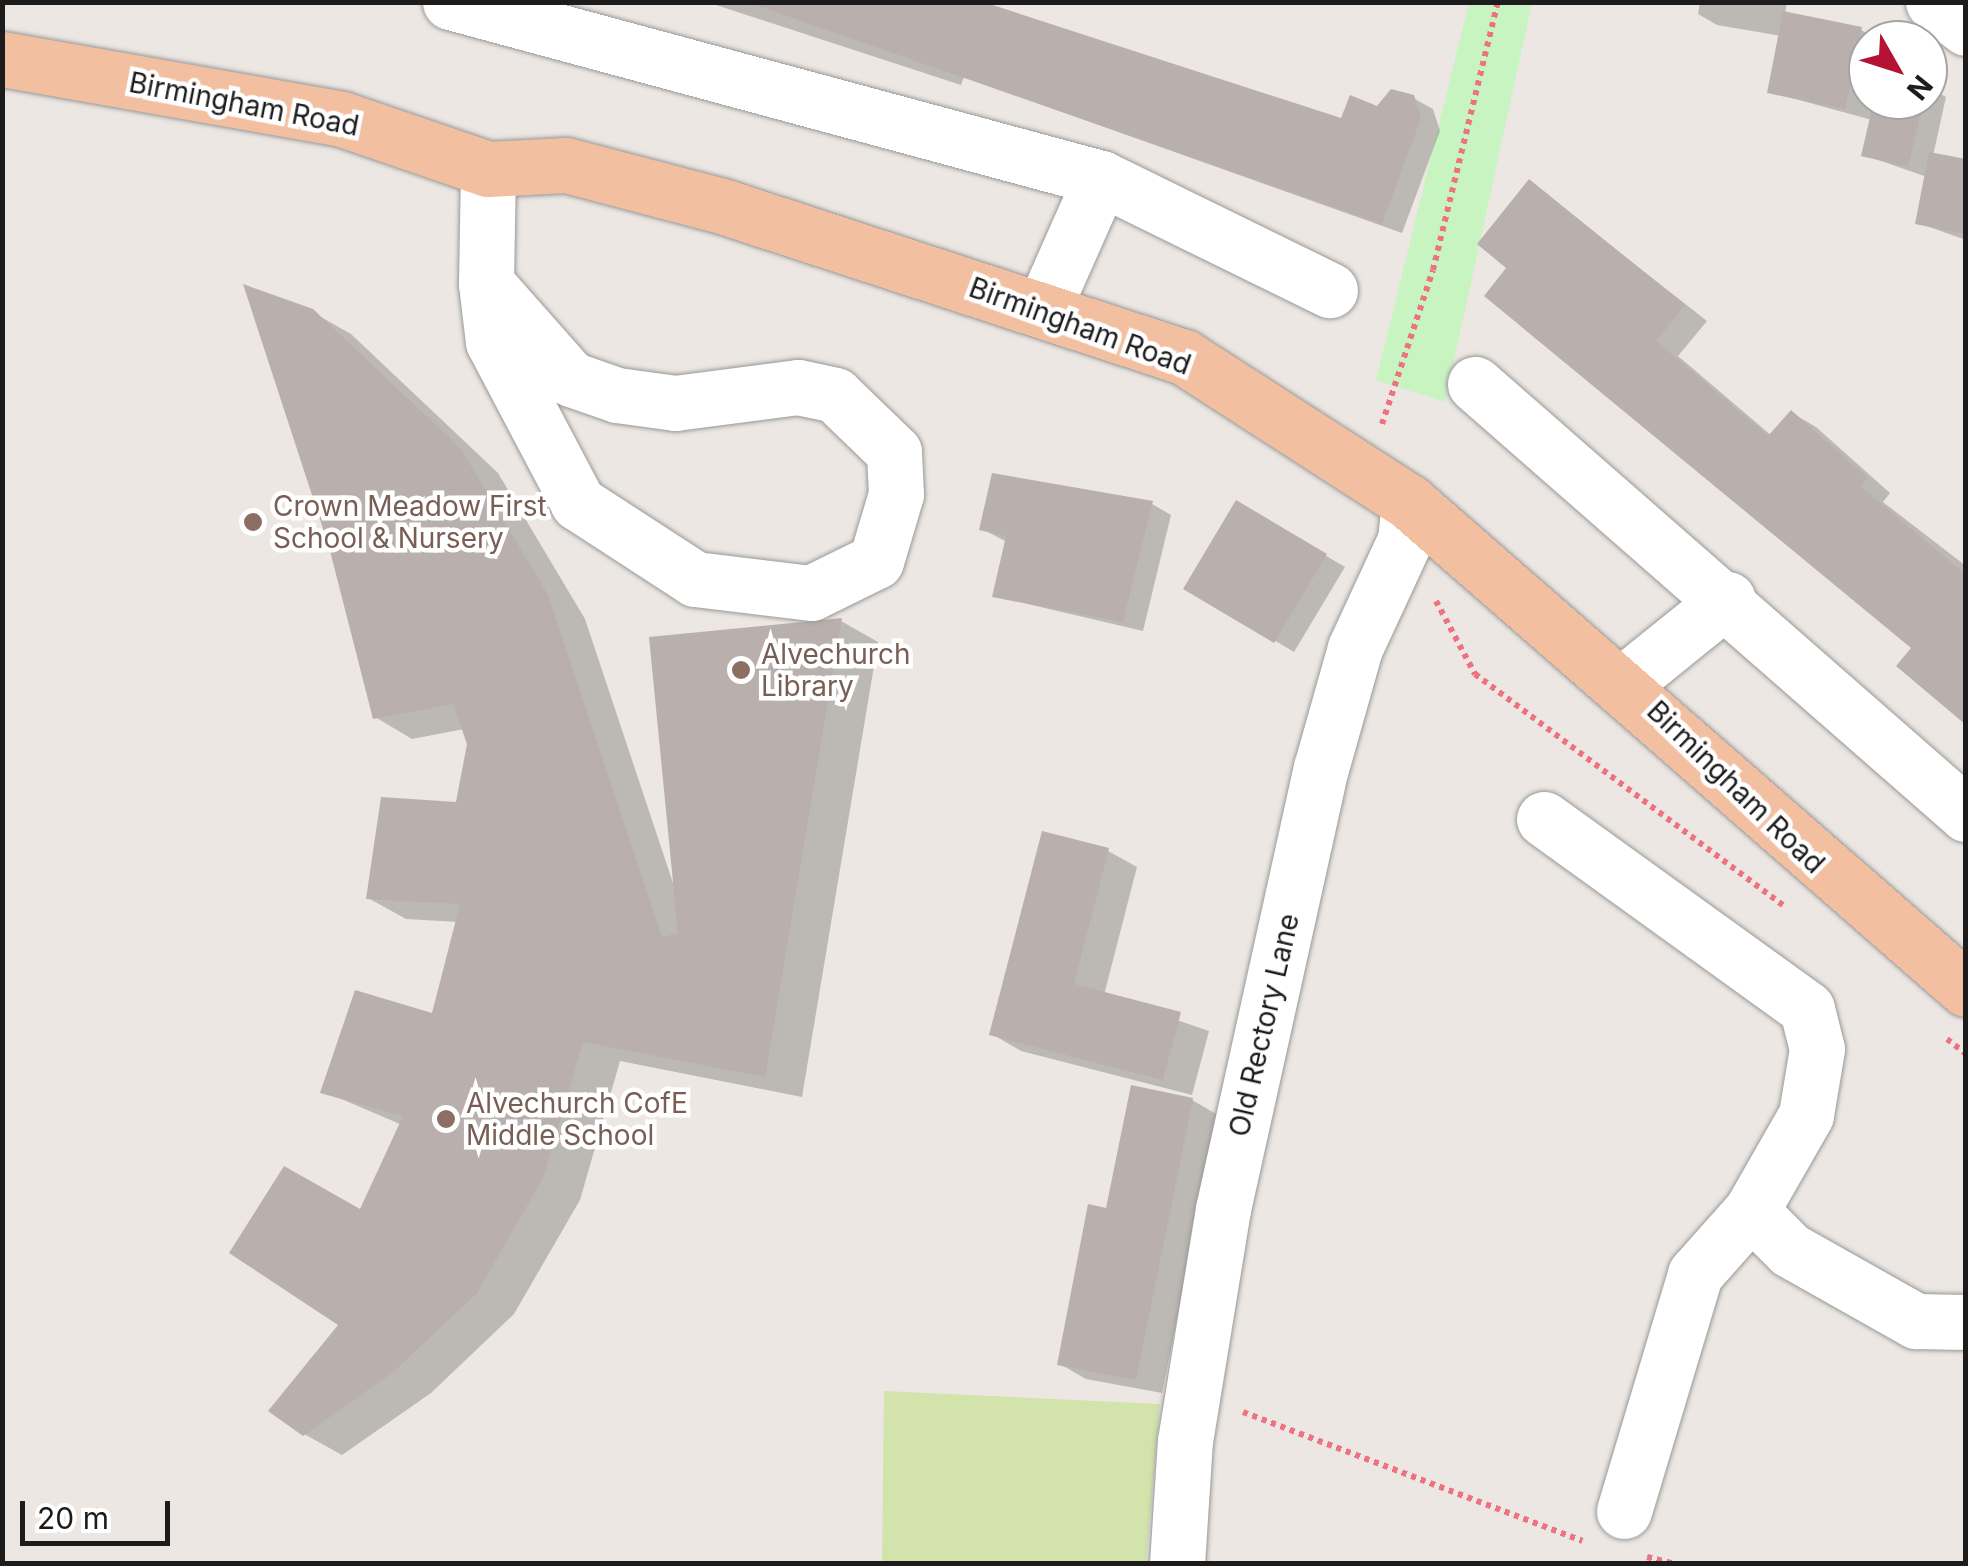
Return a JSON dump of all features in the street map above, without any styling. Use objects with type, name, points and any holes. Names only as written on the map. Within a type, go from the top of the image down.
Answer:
[{"type":"main road","name":"Birmingham Road","points":[[2,59],[342,119],[488,169],[566,165],[1043,309],[1184,357],[1348,464],[1403,527],[1625,682],[1953,1011]]},
{"type":"street","points":[[450,2],[1101,178],[1330,290]]},
{"type":"street","points":[[1933,2],[1966,28]]},
{"type":"street","points":[[486,282],[571,379],[675,403],[798,387],[850,406],[894,452],[896,494],[876,561],[811,593],[695,579],[578,503],[493,342],[486,282],[488,169]]},
{"type":"street","points":[[1043,309],[1101,178]]},
{"type":"street","points":[[1475,384],[1728,600],[1966,814]]},
{"type":"street","name":"Old Rectory Lane","points":[[1177,1564],[1199,1356],[1321,768],[1355,648],[1403,527]]},
{"type":"street","points":[[1625,682],[1728,600]]},
{"type":"street","points":[[1544,818],[1807,1009],[1817,1050],[1806,1116],[1751,1212],[1695,1274],[1620,1537]]},
{"type":"street","points":[[1751,1212],[1790,1250],[1916,1321],[1966,1322]]},
{"type":"path","points":[[1348,464],[1392,413],[1498,2]]},
{"type":"path","points":[[1403,527],[1433,588],[1442,624],[1475,674],[1795,914]]},
{"type":"path","points":[[1953,1011],[1966,1054]]},
{"type":"path","points":[[1199,1356],[1240,1410],[1620,1537],[1675,1564]]},
{"type":"green space","points":[[1469,3],[1532,3],[1445,402],[1376,380]]},
{"type":"green space","points":[[884,1391],[1160,1404],[1146,1563],[882,1563]]},
{"type":"building","points":[[747,2],[983,2],[1341,118],[1350,95],[1377,106],[1391,89],[1414,95],[1421,118],[1382,224]]},
{"type":"building","points":[[1783,11],[1848,24],[1845,109],[1767,93]]},
{"type":"building","points":[[1869,120],[1919,120],[1908,167],[1861,156]]},
{"type":"building","points":[[1929,152],[1966,159],[1966,234],[1915,224]]},
{"type":"building","points":[[1529,179],[1685,305],[1656,341],[1768,436],[1791,410],[1868,478],[1860,486],[1966,575],[1966,725],[1896,666],[1911,648],[1484,296],[1506,268],[1477,244]]},
{"type":"building","points":[[243,284],[313,309],[461,449],[548,595],[662,937],[678,933],[649,637],[842,618],[765,1077],[583,1042],[543,1178],[477,1293],[393,1372],[303,1436],[268,1411],[338,1325],[229,1253],[284,1166],[360,1209],[403,1116],[320,1093],[355,990],[432,1013],[460,904],[366,899],[381,797],[456,802],[467,744],[453,704],[373,719],[329,547]]},
{"type":"building","points":[[992,473],[1153,501],[1123,622],[992,597],[1006,536],[979,530]]},
{"type":"building","points":[[1236,500],[1327,554],[1274,643],[1183,589]]},
{"type":"building","points":[[1042,831],[1109,848],[1074,984],[1181,1012],[1163,1080],[989,1035]]},
{"type":"building","points":[[1131,1085],[1193,1098],[1136,1380],[1057,1365],[1088,1204],[1106,1208]]},
{"type":"place","name":"Crown Meadow First School & Nursery","points":[[253,522]]},
{"type":"place","name":"Alvechurch Library","points":[[741,670]]},
{"type":"place","name":"Alvechurch CofE Middle School","points":[[446,1119]]}]
